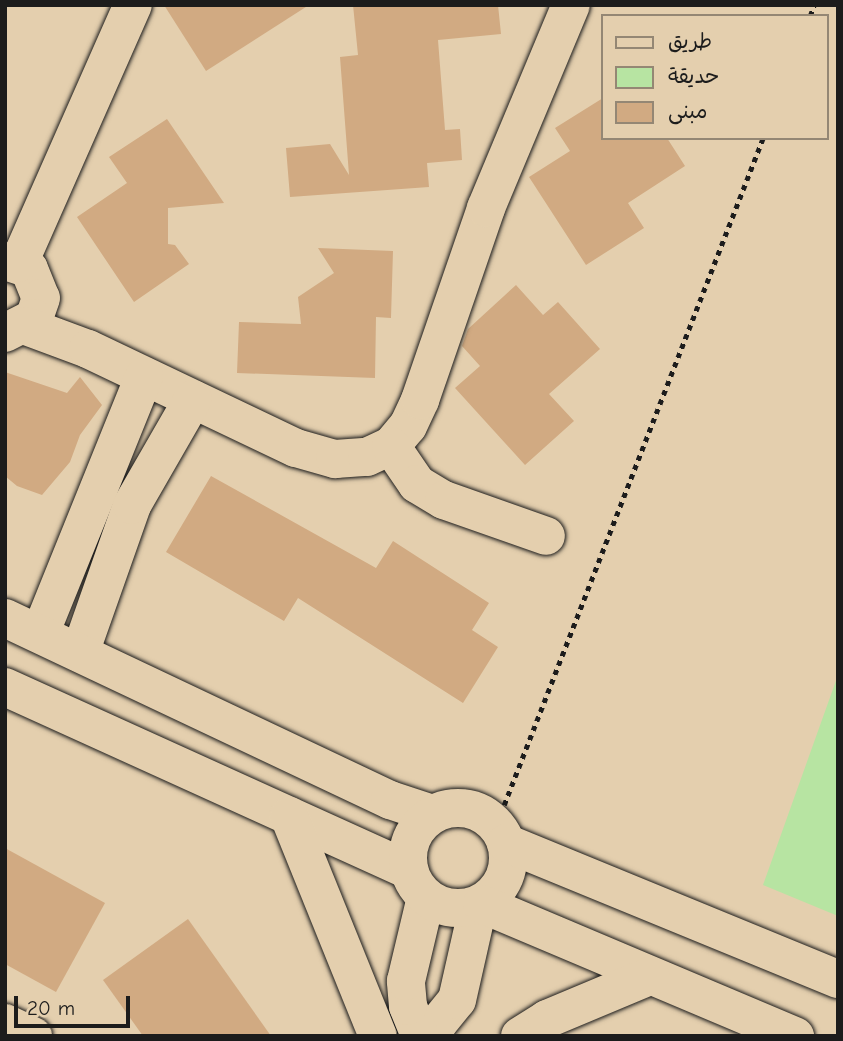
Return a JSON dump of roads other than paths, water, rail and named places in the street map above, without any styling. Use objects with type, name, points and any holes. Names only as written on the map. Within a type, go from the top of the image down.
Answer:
[{"type":"street","points":[[16,330],[34,318],[41,298],[36,277],[12,262],[133,5]]},
{"type":"street","points":[[16,330],[144,376],[296,448],[335,459],[368,457],[391,446],[408,426],[420,400],[491,196],[571,5]]},
{"type":"street","points":[[40,634],[144,376]]},
{"type":"street","points":[[80,653],[132,505],[193,399]]},
{"type":"street","points":[[391,446],[417,484],[444,500],[546,536]]},
{"type":"street","points":[[5,618],[390,800],[432,814],[466,808],[501,834],[838,979]]},
{"type":"street","points":[[5,687],[289,816],[417,883],[441,906],[480,905],[795,1036]]},
{"type":"street","points":[[432,814],[412,838],[417,883],[406,981],[408,1006],[420,1035],[439,1022],[457,1000],[480,905],[500,888],[508,867],[501,834]]},
{"type":"street","points":[[289,816],[378,1036]]},
{"type":"street","points":[[520,1036],[547,1019],[650,976]]},
{"type":"street","points":[[5,1023],[33,1036]]}]
